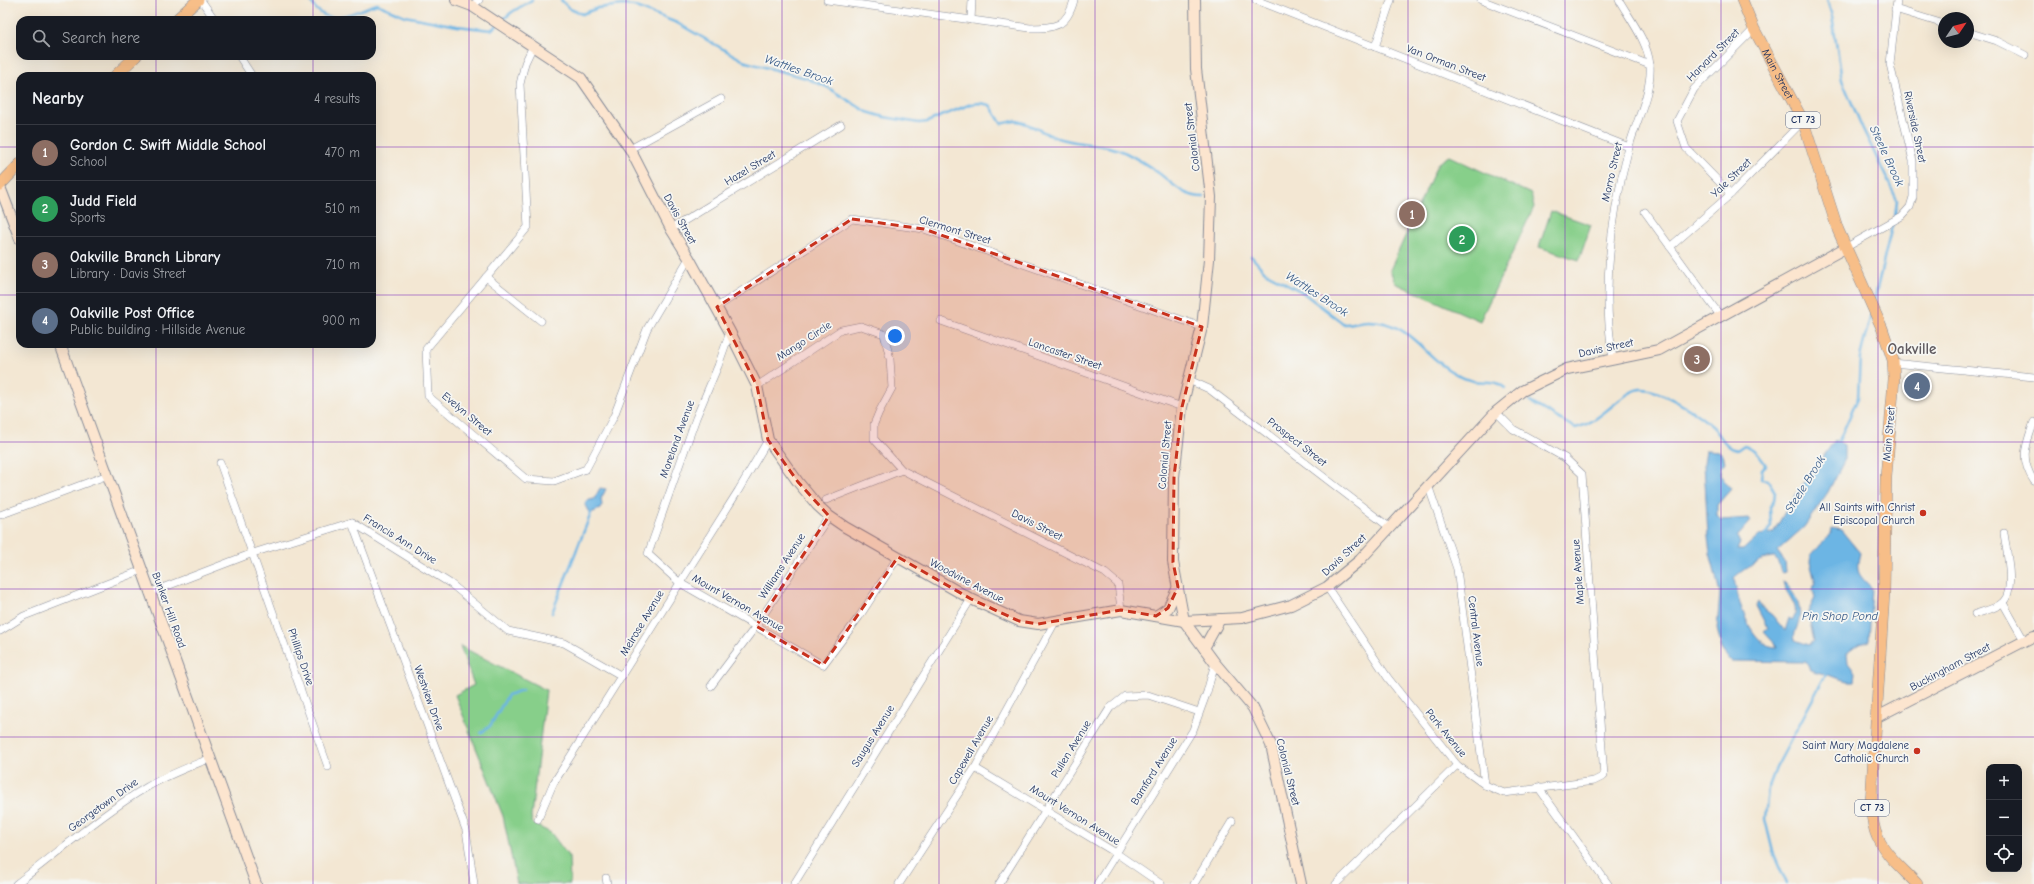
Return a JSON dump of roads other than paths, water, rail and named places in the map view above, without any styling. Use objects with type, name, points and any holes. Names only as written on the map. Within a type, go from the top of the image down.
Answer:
[{"type":"main road","points":[[181,16],[199,0]]},
{"type":"main road","name":"Davis Street","points":[[456,0],[477,6],[519,37],[581,78],[630,149],[671,229],[689,258],[730,332],[757,386],[768,440],[798,482],[821,502]]},
{"type":"main road","name":"Colonial Street","points":[[1195,0],[1196,69],[1211,197],[1210,260],[1202,327],[1182,407],[1174,477],[1174,562],[1184,621],[1215,663],[1253,708],[1271,745],[1301,884]]},
{"type":"main road","name":"Main Street","points":[[1742,0],[1754,29],[1803,121],[1845,248],[1881,324],[1890,347],[1894,379],[1887,452],[1884,593],[1871,802],[1874,827],[1880,842],[1888,853],[1917,884]]},
{"type":"main road","points":[[119,72],[132,60]]},
{"type":"main road","points":[[16,168],[0,186],[16,228]]},
{"type":"main road","name":"Davis Street","points":[[1121,610],[1184,621],[1242,618],[1291,606],[1327,587],[1360,560],[1496,412],[1522,391],[1567,369],[1659,350],[1845,248]]},
{"type":"main road","name":"Bunker Hill Road","points":[[61,348],[149,593],[211,758],[256,884]]},
{"type":"main road","name":"Woodvine Avenue","points":[[821,502],[829,516],[971,599],[1019,621],[1038,624],[1121,610]]},
{"type":"main road","points":[[1156,616],[1168,608],[1178,587]]},
{"type":"main road","points":[[1204,648],[1220,619]]},
{"type":"main road","name":"Buckingham Street","points":[[1877,717],[2025,642],[2034,636]]},
{"type":"street","points":[[199,0],[211,16]]},
{"type":"street","points":[[827,0],[872,3],[970,20],[1030,28],[1047,28],[1063,23],[1069,15],[1074,0]]},
{"type":"street","points":[[970,20],[972,0]]},
{"type":"street","name":"Van Orman Street","points":[[1256,0],[1629,147]]},
{"type":"street","points":[[1375,47],[1391,0]]},
{"type":"street","points":[[1481,0],[1650,65]]},
{"type":"street","name":"Morro Street","points":[[1613,359],[1609,334],[1608,283],[1614,217],[1629,147],[1649,81],[1650,65],[1648,53],[1638,32],[1619,0]]},
{"type":"street","name":"Riverside Street","points":[[1845,248],[1902,216],[1913,197],[1913,161],[1890,64],[1897,0]]},
{"type":"street","points":[[1895,9],[1938,22]]},
{"type":"street","name":"Harvard Street","points":[[1731,194],[1686,148],[1676,121],[1694,89],[1754,29]]},
{"type":"street","points":[[1974,34],[1997,41],[2025,55]]},
{"type":"street","name":"Evelyn Street","points":[[533,46],[525,63],[520,84],[528,228],[426,349],[428,396],[526,479],[554,481],[586,469],[614,416],[647,329],[689,258]]},
{"type":"street","points":[[242,60],[249,72]]},
{"type":"street","points":[[630,149],[721,99]]},
{"type":"street","name":"Yale Street","points":[[1670,247],[1731,194],[1803,121]]},
{"type":"street","name":"Hazel Street","points":[[671,229],[841,125]]},
{"type":"street","points":[[1645,212],[1721,317]]},
{"type":"street","name":"Clermont Street","points":[[717,307],[852,219],[924,229],[1202,327]]},
{"type":"street","points":[[486,277],[541,321]]},
{"type":"street","name":"Lancaster Street","points":[[941,321],[1182,407]]},
{"type":"street","name":"Mango Circle","points":[[757,386],[841,330],[860,326],[884,334],[890,360],[892,388],[878,412],[874,424],[874,439],[902,470]]},
{"type":"street","name":"Moreland Avenue","points":[[648,554],[696,418],[718,366],[730,332]]},
{"type":"street","points":[[1893,364],[2034,377]]},
{"type":"street","name":"Prospect Street","points":[[1189,380],[1209,389],[1389,527]]},
{"type":"street","name":"Maple Avenue","points":[[1496,412],[1513,429],[1565,458],[1582,474],[1604,776]]},
{"type":"street","points":[[2034,422],[2024,459],[2027,471],[2034,481]]},
{"type":"street","name":"Melrose Avenue","points":[[538,819],[553,784],[738,491],[768,440]]},
{"type":"street","name":"Phillips Drive","points":[[220,463],[328,767]]},
{"type":"street","points":[[821,502],[902,470]]},
{"type":"street","name":"Davis Street","points":[[902,470],[1105,574],[1118,584],[1121,610]]},
{"type":"street","points":[[0,515],[108,475]]},
{"type":"street","name":"Central Avenue","points":[[1428,485],[1457,569],[1485,785]]},
{"type":"street","name":"Williams Avenue","points":[[711,686],[756,626],[829,516]]},
{"type":"street","name":"Francis Ann Drive","points":[[149,593],[253,554],[352,522],[451,584],[508,631],[564,643],[622,676]]},
{"type":"street","name":"Westview Drive","points":[[352,522],[466,830],[474,884]]},
{"type":"street","points":[[1975,614],[2003,603],[2007,597],[2009,587],[2004,533]]},
{"type":"street","name":"Mount Vernon Avenue","points":[[648,554],[680,583],[822,665],[859,617],[898,557]]},
{"type":"street","points":[[0,631],[24,616],[142,570]]},
{"type":"street","name":"Park Avenue","points":[[1327,587],[1388,678],[1457,765],[1485,785],[1504,793],[1538,787],[1594,781],[1604,776]]},
{"type":"street","name":"Saugus Avenue","points":[[797,883],[971,599]]},
{"type":"street","points":[[2003,603],[2025,642]]},
{"type":"street","name":"Capewell Avenue","points":[[899,884],[975,768],[1055,622]]},
{"type":"street","name":"Bamford Avenue","points":[[1097,884],[1193,730],[1215,663]]},
{"type":"street","name":"Pullen Avenue","points":[[999,884],[1110,708],[1125,696],[1148,695],[1200,712]]},
{"type":"street","name":"Georgetown Drive","points":[[16,884],[114,810],[146,788],[178,771],[211,758]]},
{"type":"street","points":[[1336,884],[1457,765]]},
{"type":"street","name":"Mount Vernon Avenue","points":[[975,768],[1116,853],[1161,884]]},
{"type":"street","points":[[1538,787],[1608,884]]},
{"type":"street","points":[[1194,884],[1232,821]]},
{"type":"water","name":"Pin Shop Pond","points":[[1835,440],[1844,445],[1844,461],[1828,492],[1804,527],[1777,551],[1785,562],[1786,572],[1782,572],[1775,557],[1771,557],[1753,564],[1734,578],[1742,610],[1753,632],[1760,640],[1768,645],[1778,647],[1764,632],[1768,629],[1756,606],[1758,602],[1761,607],[1772,615],[1785,631],[1789,618],[1792,620],[1795,615],[1795,610],[1783,581],[1792,592],[1798,602],[1799,607],[1800,613],[1794,638],[1795,640],[1809,645],[1814,641],[1808,612],[1815,598],[1813,590],[1815,581],[1810,562],[1811,555],[1831,534],[1832,528],[1841,530],[1860,553],[1858,565],[1859,573],[1872,588],[1869,641],[1859,644],[1847,653],[1848,663],[1855,672],[1854,681],[1848,681],[1810,670],[1806,662],[1731,661],[1722,649],[1717,629],[1720,593],[1710,553],[1708,537],[1704,463],[1706,450],[1719,451],[1723,455],[1725,462],[1721,467],[1720,475],[1731,489],[1717,505],[1717,516],[1721,520],[1749,518],[1751,521],[1737,537],[1740,543],[1737,550],[1743,550],[1759,535],[1773,533],[1789,505]]},
{"type":"water","points":[[600,488],[606,489],[601,499],[602,505],[600,509],[591,513],[585,505],[586,501],[594,499]]},
{"type":"waterway","name":"Wattles Brook","points":[[310,0],[317,10],[328,16]]},
{"type":"waterway","name":"Wattles Brook","points":[[500,22],[512,12],[532,0]]},
{"type":"waterway","name":"Wattles Brook","points":[[561,0],[570,9],[582,14],[598,8],[622,5],[634,6],[677,23],[746,62],[806,78],[827,87],[867,112],[884,117],[919,123],[927,122],[971,104],[980,103],[990,105],[1001,123],[1014,121],[1020,122],[1064,140],[1100,145],[1126,153],[1148,165],[1185,193],[1204,197]]},
{"type":"waterway","name":"Steele Brook","points":[[1827,0],[1832,16],[1842,80],[1862,127],[1897,200],[1895,217]]},
{"type":"waterway","name":"Wattles Brook","points":[[344,16],[377,4],[405,16],[457,26],[491,30],[497,25]]},
{"type":"waterway","name":"Steele Brook","points":[[1874,301],[1893,222]]},
{"type":"waterway","name":"Wattles Brook","points":[[1251,256],[1265,272],[1302,292],[1344,324],[1368,321],[1383,323],[1395,327],[1406,334],[1445,367],[1458,375],[1473,381],[1497,383],[1505,388]]},
{"type":"waterway","name":"Steele Brook","points":[[1837,445],[1858,398],[1860,357],[1871,314]]},
{"type":"waterway","name":"Wattles Brook","points":[[1530,402],[1575,428],[1593,421],[1633,391],[1640,389],[1648,390],[1668,397],[1699,416],[1713,427],[1729,446],[1737,450],[1744,445],[1748,446],[1757,453],[1766,465],[1762,469],[1761,479],[1768,480],[1775,492],[1774,501],[1770,507],[1771,527],[1764,537]]},
{"type":"waterway","points":[[552,613],[591,513]]},
{"type":"waterway","name":"Steele Brook","points":[[1787,884],[1773,852],[1765,819],[1768,789],[1776,768],[1826,672]]},
{"type":"waterway","points":[[481,733],[490,726],[508,695],[522,690]]},
{"type":"place","name":"Gordon C. Swift Middle School","points":[[1412,214]]},
{"type":"place","name":"Judd Field","points":[[1462,239]]},
{"type":"place","name":"Oakville Branch Library","points":[[1697,359]]},
{"type":"place","name":"Oakville Post Office","points":[[1917,386]]},
{"type":"place","name":"All Saints with Christ Episcopal Church","points":[[1923,513]]},
{"type":"place","name":"Saint Mary Magdalene Catholic Church","points":[[1917,751]]},
{"type":"district","name":"Oakville","points":[[1912,349]]}]
